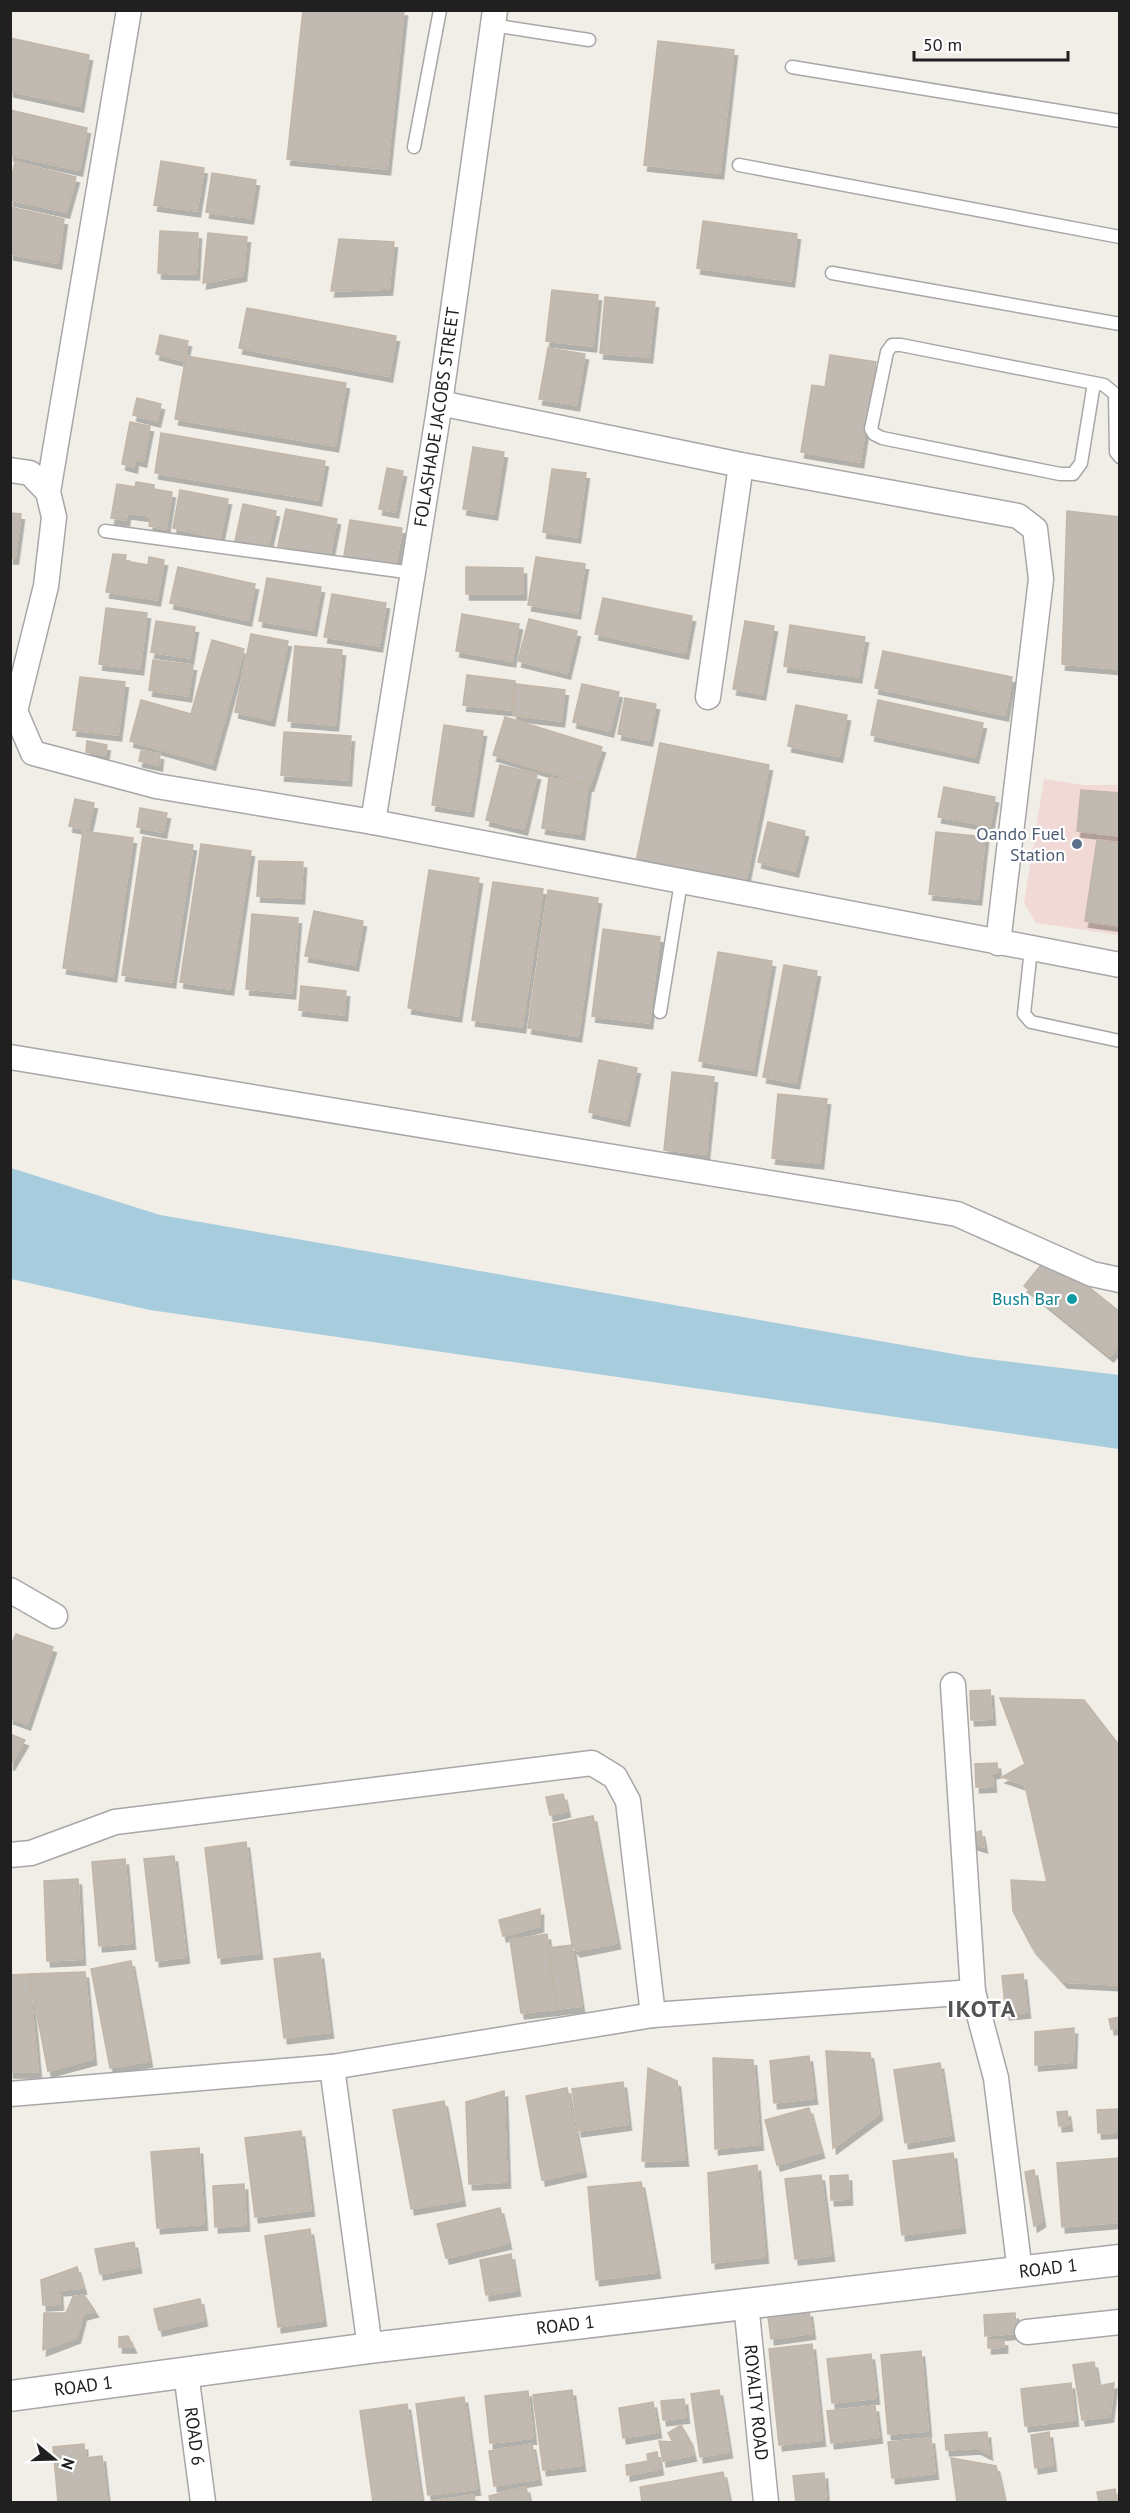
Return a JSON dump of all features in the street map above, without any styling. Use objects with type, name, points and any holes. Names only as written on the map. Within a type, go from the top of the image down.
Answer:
[{"type":"street","points":[[129,10],[48,492],[54,517],[46,586],[15,711],[22,751],[156,786],[373,822],[1119,965]]},
{"type":"street","name":"FOLASHADE JACOBS STREET","points":[[373,822],[440,403],[494,18]]},
{"type":"street","points":[[440,403],[741,465],[1018,516],[1035,529],[1041,579],[998,943]]},
{"type":"street","points":[[708,697],[741,465]]},
{"type":"street","points":[[10,470],[30,473],[48,492]]},
{"type":"street","points":[[10,1057],[957,1214],[1092,1274],[1119,1280]]},
{"type":"street","points":[[10,1590],[55,1616]]},
{"type":"street","points":[[953,1685],[973,1992],[996,2078],[1020,2272]]},
{"type":"street","points":[[10,1855],[31,1853],[115,1822],[592,1763],[615,1777],[628,1802],[653,2015]]},
{"type":"street","points":[[10,2094],[333,2067],[653,2015],[973,1992]]},
{"type":"street","points":[[333,2067],[370,2348]]},
{"type":"street","name":"ROAD 1","points":[[10,2396],[370,2348],[746,2302],[1119,2260]]},
{"type":"street","name":"ROYALTY ROAD","points":[[746,2302],[766,2502]]},
{"type":"street","points":[[1027,2332],[1119,2322]]},
{"type":"street","name":"ROAD 6","points":[[186,2373],[203,2502]]},
{"type":"lane","points":[[414,147],[440,10]]},
{"type":"lane","points":[[494,18],[589,40]]},
{"type":"lane","points":[[792,67],[1119,122]]},
{"type":"lane","points":[[739,165],[1119,237]]},
{"type":"lane","points":[[832,273],[1119,324]]},
{"type":"lane","points":[[1094,383],[1081,463],[1073,474],[1060,474],[882,438],[874,434],[871,429],[886,352],[892,345],[1094,383],[1104,385],[1115,394],[1116,452],[1119,457]]},
{"type":"lane","points":[[105,531],[412,573]]},
{"type":"lane","points":[[660,1012],[681,882]]},
{"type":"lane","points":[[1031,949],[1024,1014],[1031,1022],[1119,1041]]},
{"type":"shaded area","name":"Oando Fuel Station","points":[[1044,779],[1084,785],[1119,785],[1119,935],[1036,923],[1024,903]]},
{"type":"water","points":[[11,1168],[160,1215],[971,1357],[1119,1375],[1119,1449],[150,1310],[11,1279]]},
{"type":"building","points":[[303,10],[404,10],[387,169],[287,159]]},
{"type":"building","points":[[10,38],[89,55],[80,106],[10,91]]},
{"type":"building","points":[[658,41],[734,50],[720,173],[644,165]]},
{"type":"building","points":[[10,110],[87,128],[79,170],[10,155]]},
{"type":"building","points":[[161,161],[204,168],[197,211],[154,205]]},
{"type":"building","points":[[15,162],[76,177],[66,212],[10,200],[10,185]]},
{"type":"building","points":[[212,173],[256,180],[250,218],[206,212]]},
{"type":"building","points":[[10,207],[64,219],[58,263],[10,254]]},
{"type":"building","points":[[703,221],[797,234],[791,281],[697,268]]},
{"type":"building","points":[[160,231],[198,233],[196,274],[158,273]]},
{"type":"building","points":[[208,233],[247,237],[243,275],[203,283]]},
{"type":"building","points":[[339,239],[394,242],[389,289],[331,291]]},
{"type":"building","points":[[552,290],[598,295],[593,346],[546,341]]},
{"type":"building","points":[[605,297],[655,302],[649,357],[600,353]]},
{"type":"building","points":[[247,308],[396,336],[389,376],[239,348]]},
{"type":"building","points":[[160,335],[188,341],[184,361],[156,354]]},
{"type":"building","points":[[548,348],[585,354],[576,405],[539,399]]},
{"type":"building","points":[[830,355],[876,362],[860,462],[801,452],[812,385],[825,387]]},
{"type":"building","points":[[186,356],[346,383],[335,446],[175,419]]},
{"type":"building","points":[[137,398],[161,404],[157,421],[133,415]]},
{"type":"building","points":[[130,422],[150,426],[143,461],[135,459],[134,467],[122,464]]},
{"type":"building","points":[[161,433],[325,461],[318,500],[155,473]]},
{"type":"building","points":[[473,447],[504,452],[494,514],[463,509]]},
{"type":"building","points":[[387,468],[403,471],[395,512],[379,509]]},
{"type":"building","points":[[552,469],[586,473],[577,537],[543,532]]},
{"type":"building","points":[[136,482],[154,485],[154,489],[172,492],[166,529],[149,526],[151,516],[127,513],[126,520],[111,518],[117,484],[135,487]]},
{"type":"building","points":[[180,490],[228,499],[220,538],[173,528]]},
{"type":"building","points":[[243,504],[276,511],[268,547],[235,541]]},
{"type":"building","points":[[286,509],[337,519],[330,555],[278,546]]},
{"type":"building","points":[[1067,511],[1120,517],[1120,669],[1062,664]]},
{"type":"building","points":[[10,513],[21,514],[15,558],[10,558]]},
{"type":"building","points":[[350,520],[402,528],[395,568],[343,561]]},
{"type":"building","points":[[113,554],[126,555],[125,561],[148,565],[149,557],[164,560],[157,600],[106,592]]},
{"type":"building","points":[[536,557],[585,564],[577,613],[528,605]]},
{"type":"building","points":[[178,567],[255,584],[248,620],[170,603]]},
{"type":"building","points":[[466,567],[523,568],[523,594],[466,594]]},
{"type":"building","points":[[267,578],[321,587],[313,630],[259,621]]},
{"type":"building","points":[[332,594],[386,603],[379,646],[324,637]]},
{"type":"building","points":[[603,598],[692,616],[685,653],[595,634]]},
{"type":"building","points":[[106,608],[147,613],[140,669],[99,664]]},
{"type":"building","points":[[462,614],[519,624],[512,661],[456,651]]},
{"type":"building","points":[[529,619],[577,631],[567,673],[518,661]]},
{"type":"building","points":[[156,621],[195,627],[190,658],[151,652]]},
{"type":"building","points":[[745,621],[774,626],[762,694],[733,689]]},
{"type":"building","points":[[790,625],[865,637],[858,677],[784,666]]},
{"type":"building","points":[[251,634],[288,641],[271,720],[235,712]]},
{"type":"building","points":[[212,640],[244,649],[212,764],[130,741],[141,700],[191,714]]},
{"type":"building","points":[[295,646],[342,650],[335,725],[288,721]]},
{"type":"building","points":[[883,651],[1012,677],[1005,715],[875,688]]},
{"type":"building","points":[[153,660],[193,665],[188,696],[149,690]]},
{"type":"building","points":[[467,675],[515,681],[512,710],[463,705]]},
{"type":"building","points":[[80,677],[125,682],[118,735],[73,730]]},
{"type":"building","points":[[516,684],[565,690],[561,721],[513,715]]},
{"type":"building","points":[[582,684],[619,692],[610,731],[573,722]]},
{"type":"building","points":[[625,698],[656,704],[649,740],[618,734]]},
{"type":"building","points":[[878,700],[983,723],[975,757],[871,735]]},
{"type":"building","points":[[796,705],[847,715],[839,756],[788,746]]},
{"type":"building","points":[[505,717],[602,747],[590,785],[493,755]]},
{"type":"building","points":[[444,725],[483,731],[470,811],[432,805]]},
{"type":"building","points":[[284,732],[351,736],[348,780],[281,775]]},
{"type":"building","points":[[87,741],[107,745],[105,755],[86,752]]},
{"type":"building","points":[[660,743],[769,765],[745,884],[636,862]]},
{"type":"building","points":[[141,751],[160,754],[159,765],[139,761]]},
{"type":"building","points":[[500,765],[537,774],[524,829],[486,820]]},
{"type":"building","points":[[549,778],[588,784],[581,834],[542,828]]},
{"type":"building","points":[[944,787],[995,797],[990,826],[938,817]]},
{"type":"building","points":[[1081,790],[1120,793],[1120,836],[1077,831]]},
{"type":"building","points":[[75,799],[94,803],[88,830],[69,826]]},
{"type":"building","points":[[140,808],[167,813],[163,832],[137,827]]},
{"type":"building","points":[[768,822],[805,831],[795,871],[758,862]]},
{"type":"building","points":[[83,831],[133,838],[113,976],[63,968]]},
{"type":"building","points":[[936,832],[985,837],[978,899],[929,894]]},
{"type":"building","points":[[143,837],[193,845],[172,982],[122,975]]},
{"type":"building","points":[[1097,840],[1120,843],[1120,926],[1085,921]]},
{"type":"building","points":[[201,844],[251,851],[230,989],[180,982]]},
{"type":"building","points":[[259,861],[303,862],[301,898],[257,896]]},
{"type":"building","points":[[429,870],[479,878],[458,1016],[408,1008]]},
{"type":"building","points":[[493,882],[543,889],[522,1027],[472,1020]]},
{"type":"building","points":[[548,890],[598,898],[578,1036],[528,1028]]},
{"type":"building","points":[[314,911],[363,921],[355,965],[305,956]]},
{"type":"building","points":[[252,914],[298,918],[292,993],[246,989]]},
{"type":"building","points":[[603,929],[660,937],[649,1023],[592,1016]]},
{"type":"building","points":[[718,952],[772,961],[753,1070],[699,1061]]},
{"type":"building","points":[[784,965],[817,971],[796,1083],[763,1077]]},
{"type":"building","points":[[301,986],[346,991],[344,1015],[299,1010]]},
{"type":"building","points":[[599,1060],[637,1068],[626,1120],[589,1112]]},
{"type":"building","points":[[672,1072],[714,1077],[706,1154],[664,1150]]},
{"type":"building","points":[[778,1094],[827,1099],[820,1163],[772,1158]]},
{"type":"building","name":"Bush Bar","points":[[1049,1255],[1120,1312],[1120,1345],[1110,1356],[1024,1286]]},
{"type":"building","points":[[16,1634],[53,1647],[27,1724],[10,1718],[10,1649]]},
{"type":"building","points":[[990,1690],[992,1719],[971,1720],[970,1691]]},
{"type":"building","points":[[1000,1698],[1084,1700],[1119,1745],[1119,1985],[1064,1982],[1032,1947],[1013,1911],[1011,1880],[1047,1882],[1025,1785],[1002,1777],[1025,1764]]},
{"type":"building","points":[[10,1734],[25,1740],[11,1764],[10,1764]]},
{"type":"building","points":[[997,1763],[998,1772],[992,1773],[993,1786],[976,1787],[975,1764]]},
{"type":"building","points":[[563,1794],[567,1811],[550,1815],[546,1797]]},
{"type":"building","points":[[593,1816],[617,1943],[577,1951],[572,1945],[553,1824]]},
{"type":"building","points":[[981,1831],[984,1847],[974,1844],[973,1833]]},
{"type":"building","points":[[246,1842],[259,1953],[218,1958],[205,1848]]},
{"type":"building","points":[[174,1856],[186,1957],[156,1961],[144,1859]]},
{"type":"building","points":[[125,1859],[132,1943],[99,1946],[92,1862]]},
{"type":"building","points":[[78,1879],[82,1959],[47,1961],[44,1881]]},
{"type":"building","points":[[540,1909],[540,1926],[503,1936],[499,1920]]},
{"type":"building","points":[[547,1934],[557,2009],[521,2013],[510,1940]]},
{"type":"building","points":[[572,1945],[581,2006],[557,2009],[548,1948]]},
{"type":"building","points":[[320,1953],[330,2032],[284,2038],[274,1959]]},
{"type":"building","points":[[131,1961],[149,2061],[110,2068],[91,1969]]},
{"type":"building","points":[[85,1972],[93,2059],[48,2071],[29,1974]]},
{"type":"building","points":[[29,1974],[38,2072],[10,2072],[10,1975]]},
{"type":"building","points":[[1023,1974],[1027,2012],[1006,2014],[1002,1976]]},
{"type":"building","points":[[1120,2017],[1120,2027],[1111,2029],[1109,2019]]},
{"type":"building","points":[[1074,2028],[1073,2062],[1035,2065],[1035,2032]]},
{"type":"building","points":[[826,2051],[870,2053],[879,2114],[833,2148]]},
{"type":"building","points":[[809,2056],[814,2098],[774,2103],[770,2061]]},
{"type":"building","points":[[713,2058],[753,2060],[760,2144],[715,2149]]},
{"type":"building","points":[[940,2063],[951,2135],[905,2143],[894,2070]]},
{"type":"building","points":[[648,2068],[677,2081],[685,2160],[642,2161]]},
{"type":"building","points":[[623,2082],[628,2124],[578,2131],[572,2089]]},
{"type":"building","points":[[567,2088],[583,2171],[542,2180],[526,2096]]},
{"type":"building","points":[[504,2091],[507,2182],[469,2184],[466,2102]]},
{"type":"building","points":[[444,2101],[462,2200],[411,2209],[393,2110]]},
{"type":"building","points":[[809,2108],[821,2152],[777,2165],[765,2120]]},
{"type":"building","points":[[1120,2109],[1120,2132],[1098,2133],[1097,2110]]},
{"type":"building","points":[[1067,2111],[1069,2125],[1059,2126],[1057,2112]]},
{"type":"building","points":[[301,2131],[311,2210],[255,2217],[245,2138]]},
{"type":"building","points":[[199,2148],[204,2224],[157,2228],[151,2152]]},
{"type":"building","points":[[953,2153],[962,2227],[902,2235],[893,2161]]},
{"type":"building","points":[[1120,2158],[1120,2222],[1062,2227],[1057,2163]]},
{"type":"building","points":[[757,2165],[765,2257],[712,2263],[708,2173]]},
{"type":"building","points":[[1034,2170],[1042,2221],[1034,2226],[1025,2172]]},
{"type":"building","points":[[821,2175],[831,2255],[795,2259],[785,2179]]},
{"type":"building","points":[[848,2175],[849,2199],[831,2200],[830,2176]]},
{"type":"building","points":[[641,2182],[657,2272],[596,2280],[588,2187]]},
{"type":"building","points":[[244,2184],[246,2225],[215,2227],[213,2186]]},
{"type":"building","points":[[500,2208],[508,2243],[446,2258],[437,2224]]},
{"type":"building","points":[[310,2229],[323,2320],[278,2327],[265,2236]]},
{"type":"building","points":[[134,2242],[138,2267],[100,2274],[95,2249]]},
{"type":"building","points":[[511,2254],[517,2290],[486,2295],[480,2260]]},
{"type":"building","points":[[77,2267],[83,2288],[59,2290],[60,2304],[43,2305],[41,2280]]},
{"type":"building","points":[[84,2295],[95,2311],[83,2314],[77,2337],[43,2350],[44,2313],[66,2313],[73,2297]]},
{"type":"building","points":[[200,2299],[204,2320],[159,2330],[154,2309]]},
{"type":"building","points":[[809,2311],[812,2333],[771,2339],[768,2317]]},
{"type":"building","points":[[1015,2313],[1016,2333],[985,2336],[984,2315]]},
{"type":"building","points":[[128,2336],[133,2347],[119,2347],[119,2337]]},
{"type":"building","points":[[988,2340],[1004,2340],[1004,2347],[988,2348]]},
{"type":"building","points":[[812,2344],[822,2440],[779,2445],[769,2349]]},
{"type":"building","points":[[921,2351],[928,2431],[888,2434],[881,2355]]},
{"type":"building","points":[[871,2354],[876,2398],[832,2403],[827,2359]]},
{"type":"building","points":[[1094,2362],[1098,2386],[1114,2383],[1110,2416],[1082,2420],[1073,2365]]},
{"type":"building","points":[[1071,2383],[1075,2420],[1025,2426],[1021,2389]]},
{"type":"building","points":[[572,2390],[582,2465],[543,2470],[533,2395]]},
{"type":"building","points":[[719,2390],[729,2452],[700,2457],[691,2394]]},
{"type":"building","points":[[528,2391],[533,2438],[490,2443],[485,2396]]},
{"type":"building","points":[[464,2397],[477,2489],[428,2495],[416,2404]]},
{"type":"building","points":[[684,2399],[686,2417],[663,2420],[661,2401]]},
{"type":"building","points":[[653,2402],[658,2432],[623,2438],[619,2408]]},
{"type":"building","points":[[407,2404],[421,2501],[373,2502],[360,2411]]},
{"type":"building","points":[[875,2406],[879,2437],[831,2443],[827,2411]]},
{"type":"building","points":[[681,2425],[689,2439],[693,2455],[663,2461],[659,2441],[673,2442],[668,2433]]},
{"type":"building","points":[[987,2432],[989,2454],[977,2448],[946,2450],[945,2435]]},
{"type":"building","points":[[1049,2432],[1053,2465],[1035,2468],[1031,2435]]},
{"type":"building","points":[[931,2438],[935,2473],[892,2478],[888,2442]]},
{"type":"building","points":[[84,2444],[85,2458],[102,2456],[107,2502],[58,2502],[53,2447]]},
{"type":"building","points":[[532,2444],[538,2479],[494,2486],[489,2451]]},
{"type":"building","points":[[657,2452],[660,2469],[627,2475],[626,2465],[648,2461],[647,2454]]},
{"type":"building","points":[[951,2458],[996,2466],[1004,2502],[957,2502]]},
{"type":"building","points":[[723,2472],[729,2502],[642,2502],[640,2487]]},
{"type":"building","points":[[824,2473],[826,2502],[796,2502],[793,2476]]},
{"type":"building","points":[[526,2487],[529,2502],[490,2502],[489,2496]]},
{"type":"building","points":[[1115,2489],[1117,2500],[1099,2502],[1097,2492]]},
{"type":"building","points":[[474,2495],[475,2502],[427,2502]]},
{"type":"place","name":"Oando Fuel Station","points":[[1077,844]]},
{"type":"place","name":"Bush Bar","points":[[1072,1299]]},
{"type":"district","name":"IKOTA","points":[[982,2009]]}]
